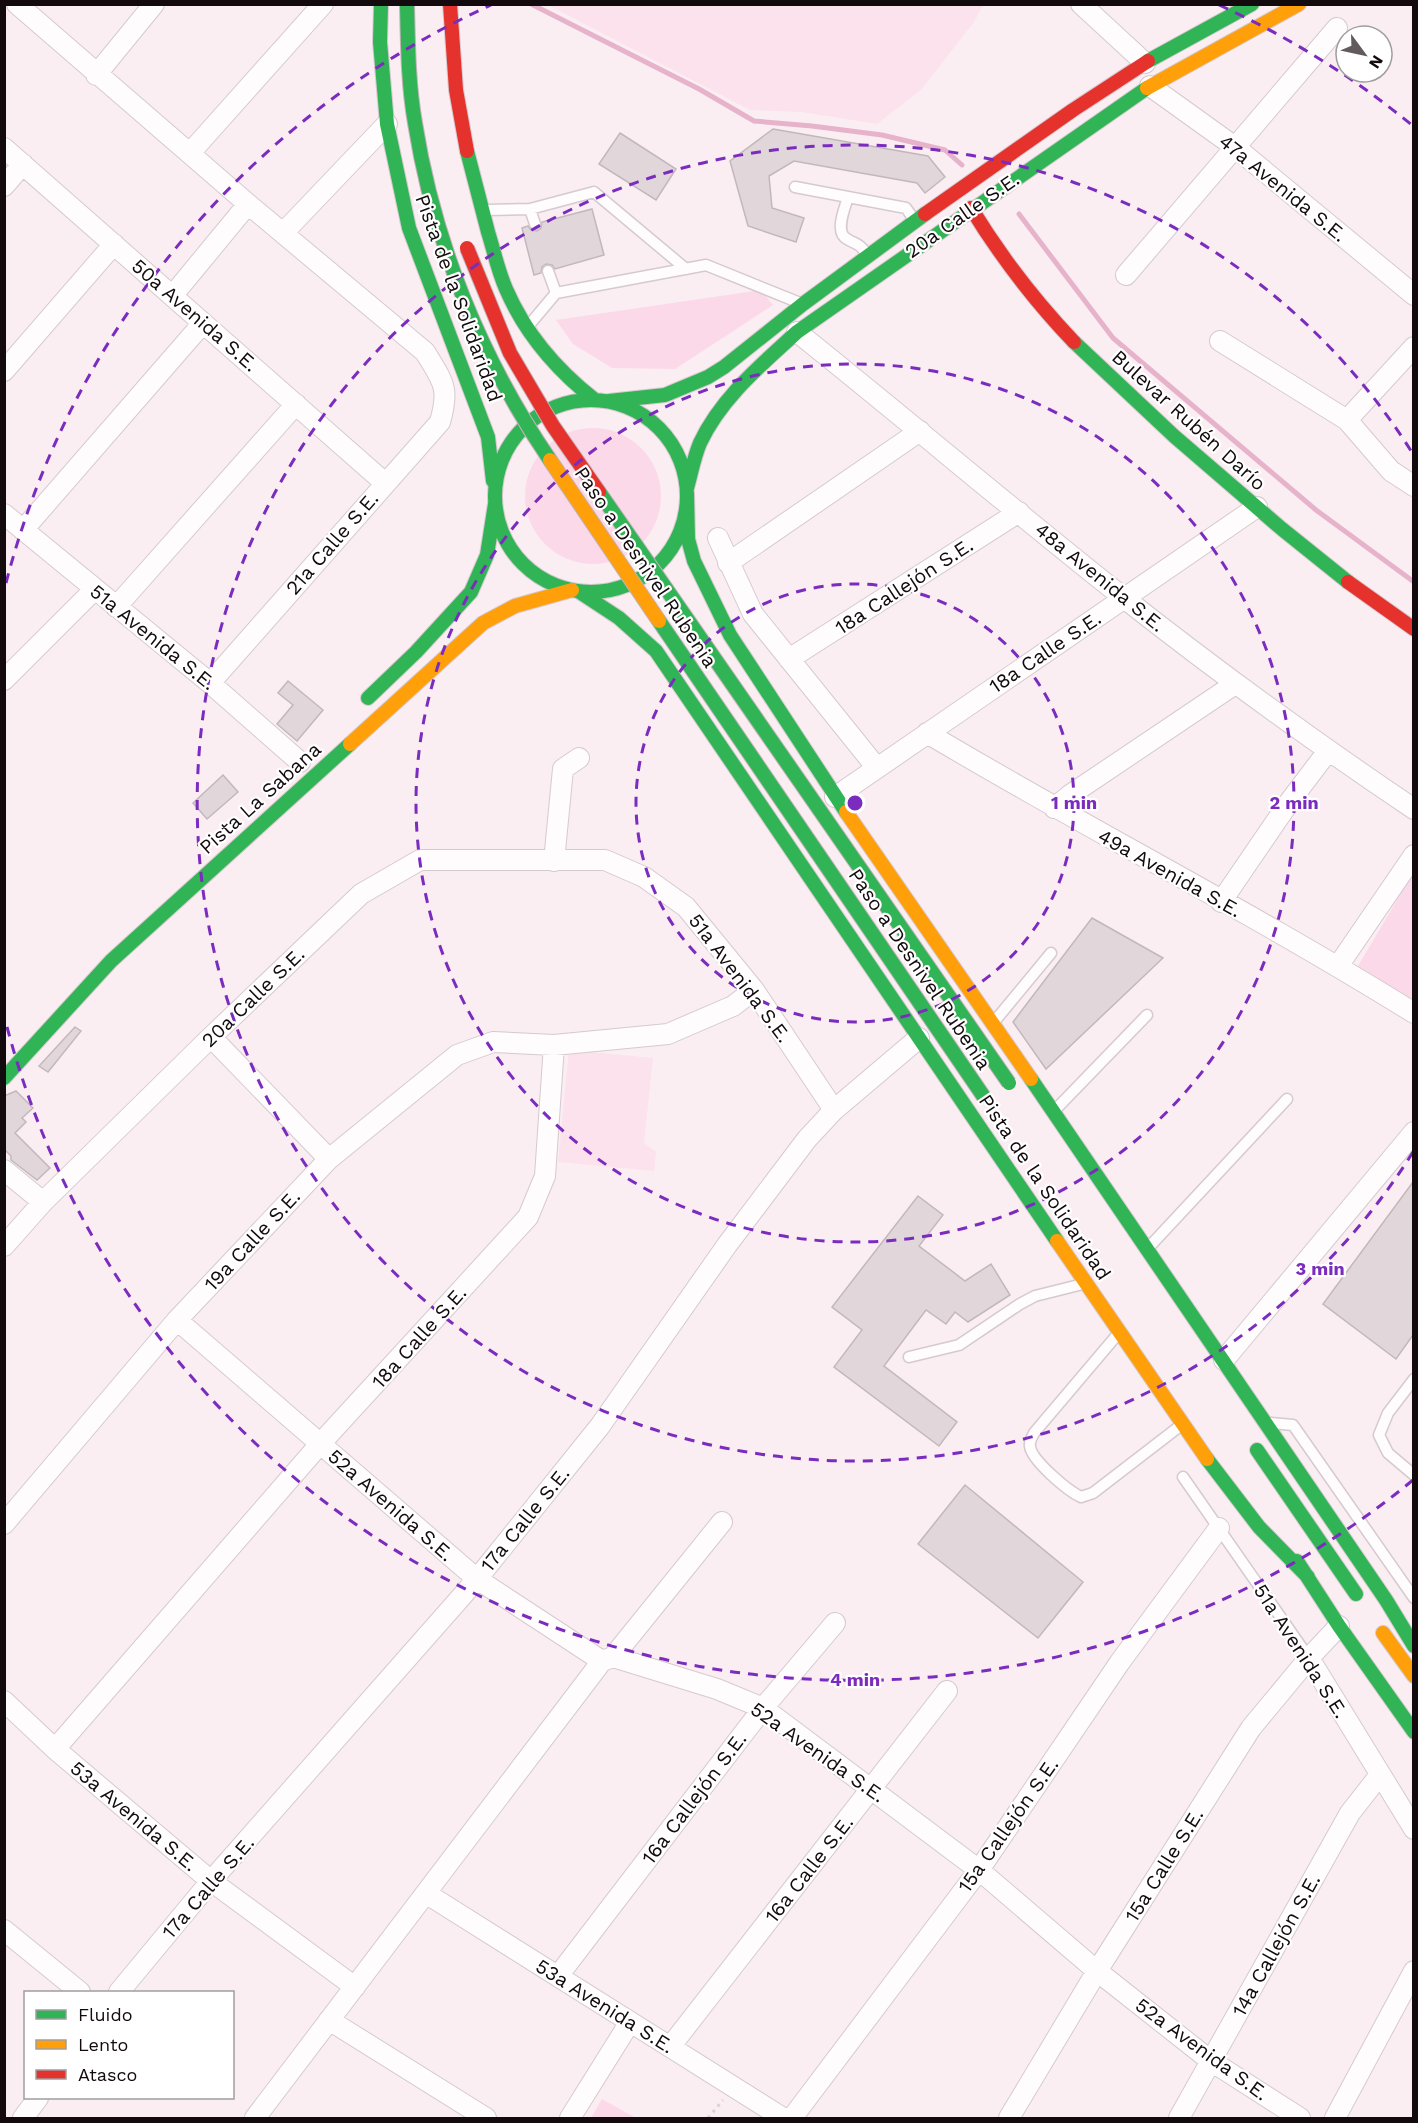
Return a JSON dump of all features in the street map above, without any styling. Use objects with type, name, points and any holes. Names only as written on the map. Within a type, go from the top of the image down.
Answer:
[{"type":"main road","name":"Pista de la Solidaridad","points":[[381,4],[380,42],[387,124],[409,228],[488,437],[495,500]]},
{"type":"main road","name":"Paso a Desnivel Rubenia","points":[[407,4],[406,36],[412,106],[426,186],[460,291],[476,332],[497,374],[537,443],[988,1102]]},
{"type":"main road","points":[[450,4],[453,75],[460,122],[482,210],[508,292],[528,327],[558,368],[574,385],[602,401],[638,412],[662,431],[679,458],[687,491],[688,539],[694,561],[730,635],[835,796],[1224,1360],[1264,1423],[1386,1600],[1413,1646]]},
{"type":"main road","name":"20a Calle S.E.","points":[[602,401],[658,396],[694,384],[724,367],[803,304],[915,221],[1144,63],[1252,4]]},
{"type":"main road","name":"20a Calle S.E.","points":[[687,491],[700,444],[722,406],[743,381],[797,332],[971,208],[1150,86],[1299,4]]},
{"type":"main road","name":"Bulevar Rubén Darío","points":[[971,208],[983,229],[1048,317],[1115,381],[1290,536],[1362,594],[1413,628]]},
{"type":"main road","name":"Paso a Desnivel Rubenia","points":[[462,235],[510,353],[544,412],[597,492],[1013,1088]]},
{"type":"main road","points":[[358,707],[416,652],[471,592],[487,555],[497,478],[502,460],[522,430],[543,413],[560,405],[577,401],[602,401]]},
{"type":"main road","points":[[495,500],[504,536],[523,564],[540,578],[575,591],[598,592],[635,581],[651,570],[671,549],[680,531],[685,513],[687,491]]},
{"type":"main road","name":"Pista de la Solidaridad","points":[[575,591],[619,617],[657,651],[1182,1424],[1259,1527],[1308,1577]]},
{"type":"main road","name":"Pista La Sabana","points":[[4,1078],[111,961],[483,623],[517,604],[575,591]]},
{"type":"main road","points":[[1248,1436],[1413,1676]]},
{"type":"main road","name":"Pista de la Solidaridad","points":[[1262,1508],[1339,1626],[1413,1732]]},
{"type":"street","points":[[16,4],[96,75],[283,233],[387,124]]},
{"type":"street","points":[[96,75],[154,4]]},
{"type":"street","points":[[190,153],[323,4]]},
{"type":"street","points":[[1081,4],[1144,63]]},
{"type":"street","points":[[1126,275],[1334,32]]},
{"type":"street","name":"47a Avenida S.E.","points":[[1150,86],[1235,147],[1413,295]]},
{"type":"street","name":"50a Avenida S.E.","points":[[4,148],[385,483]]},
{"type":"street","points":[[4,186],[23,164]]},
{"type":"street","points":[[173,296],[248,204]]},
{"type":"street","name":"21a Calle S.E.","points":[[210,683],[440,422],[446,399],[442,379],[425,352],[283,233]]},
{"type":"street","points":[[4,371],[114,244]]},
{"type":"street","points":[[23,530],[203,323]]},
{"type":"street","name":"48a Avenida S.E.","points":[[797,332],[1124,598],[1235,684],[1413,809]]},
{"type":"street","points":[[1220,341],[1347,420],[1391,471],[1413,486]]},
{"type":"street","points":[[1347,420],[1413,347]]},
{"type":"street","points":[[116,607],[296,404]]},
{"type":"street","points":[[728,563],[920,431]]},
{"type":"street","name":"18a Calle S.E.","points":[[835,796],[1257,507]]},
{"type":"street","name":"18a Callejón S.E.","points":[[789,659],[1019,512]]},
{"type":"street","name":"51a Avenida S.E.","points":[[4,514],[210,683],[300,762]]},
{"type":"street","points":[[718,538],[753,614],[877,768]]},
{"type":"street","points":[[4,680],[95,589]]},
{"type":"street","points":[[1054,808],[1235,684]]},
{"type":"street","name":"49a Avenida S.E.","points":[[927,733],[1054,808],[1338,966],[1413,1013]]},
{"type":"street","points":[[1221,902],[1290,801],[1328,751]]},
{"type":"street","points":[[554,861],[563,769],[579,758]]},
{"type":"street","points":[[1338,966],[1413,855]]},
{"type":"street","name":"20a Calle S.E.","points":[[4,1246],[43,1202],[361,894],[420,860],[554,861]]},
{"type":"street","name":"51a Avenida S.E.","points":[[554,861],[605,860],[644,877],[686,907],[754,990],[834,1110]]},
{"type":"street","points":[[554,1045],[668,1034],[733,1006],[754,990]]},
{"type":"street","points":[[211,1037],[329,1159]]},
{"type":"street","name":"17a Calle S.E.","points":[[119,1991],[212,1881],[477,1580],[600,1426],[727,1245],[807,1139],[834,1110],[919,1038]]},
{"type":"street","name":"19a Calle S.E.","points":[[4,1524],[177,1320],[329,1159],[457,1055],[493,1042],[554,1045]]},
{"type":"street","name":"18a Calle S.E.","points":[[55,1749],[320,1444],[528,1217],[545,1176],[554,1045]]},
{"type":"street","points":[[1224,1360],[1413,1132]]},
{"type":"street","points":[[4,1170],[43,1202]]},
{"type":"street","name":"52a Avenida S.E.","points":[[177,1320],[477,1580],[607,1659],[717,1689],[763,1708],[979,1870],[1097,1971],[1211,2061],[1300,2118]]},
{"type":"street","points":[[255,2118],[607,1659],[722,1522]]},
{"type":"street","name":"15a Callejón S.E.","points":[[792,2118],[979,1870],[1120,1662],[1219,1528]]},
{"type":"street","name":"16a Callejón S.E.","points":[[558,1976],[763,1708],[835,1623]]},
{"type":"street","name":"15a Calle S.E.","points":[[1009,2118],[1097,1971],[1251,1728],[1309,1658],[1339,1626]]},
{"type":"street","name":"51a Avenida S.E.","points":[[1309,1658],[1413,1829]]},
{"type":"street","name":"16a Calle S.E.","points":[[670,2047],[947,1691]]},
{"type":"street","name":"53a Avenida S.E.","points":[[4,1701],[55,1749],[212,1881],[355,1987]]},
{"type":"street","name":"14a Callejón S.E.","points":[[1179,2118],[1350,1813],[1379,1776]]},
{"type":"street","name":"53a Avenida S.E.","points":[[427,1894],[783,2118]]},
{"type":"street","points":[[4,1930],[79,1991]]},
{"type":"street","points":[[1335,2118],[1413,1971]]},
{"type":"street","points":[[329,2020],[486,2118]]},
{"type":"street","points":[[570,2118],[630,2022]]},
{"type":"street","points":[[23,2118],[37,2099]]},
{"type":"lane","points":[[795,187],[906,208],[915,221]]},
{"type":"lane","points":[[482,210],[530,209],[594,192],[686,269]]},
{"type":"lane","points":[[848,197],[840,229],[842,235],[845,239],[860,244],[868,256]]},
{"type":"lane","points":[[530,209],[535,224]]},
{"type":"lane","points":[[528,327],[555,293],[706,265],[803,304]]},
{"type":"lane","points":[[548,271],[555,293]]},
{"type":"lane","points":[[992,1024],[1051,953]]},
{"type":"lane","points":[[1054,1112],[1147,1015]]},
{"type":"lane","points":[[1148,1248],[1287,1099]]},
{"type":"lane","points":[[909,1357],[959,1345],[1035,1296],[1087,1283]]},
{"type":"lane","points":[[1120,1332],[1034,1432],[1029,1444],[1032,1454],[1070,1492],[1081,1497],[1093,1493],[1182,1424]]},
{"type":"lane","points":[[1413,1379],[1389,1413],[1379,1435],[1388,1454],[1413,1475]]},
{"type":"lane","points":[[1264,1423],[1293,1425],[1413,1598]]},
{"type":"lane","name":"51a Avenida S.E.","points":[[1183,1477],[1309,1658]]},
{"type":"shaded area","points":[[983,4],[974,22],[921,90],[877,124],[802,112],[750,110],[548,5]]},
{"type":"shaded area","points":[[761,290],[773,305],[675,369],[612,368],[573,344],[556,320]]},
{"type":"shaded area","points":[[593,428],[619,433],[631,439],[641,448],[650,458],[656,470],[661,496],[656,522],[650,534],[641,544],[631,553],[619,559],[593,564],[567,559],[555,553],[545,544],[536,534],[530,522],[525,496],[530,470],[536,458],[545,448],[555,439],[567,433]]},
{"type":"shaded area","points":[[1413,873],[1413,1000],[1355,971]]},
{"type":"shaded area","points":[[569,1050],[653,1058],[644,1143],[656,1152],[654,1171],[558,1162]]},
{"type":"shaded area","points":[[602,2099],[636,2118],[591,2118]]},
{"type":"building","points":[[773,129],[928,156],[945,177],[925,193],[917,183],[794,161],[769,176],[772,208],[804,218],[796,242],[748,226],[730,161]]},
{"type":"building","points":[[620,133],[676,169],[656,200],[599,164]]},
{"type":"building","points":[[592,209],[604,255],[555,269],[552,265],[546,264],[542,267],[541,273],[534,275],[522,228],[528,226],[531,230],[537,231],[541,228],[542,222]]},
{"type":"building","points":[[288,681],[323,710],[297,741],[277,724],[293,705],[278,693]]},
{"type":"building","points":[[223,775],[238,792],[207,819],[193,803]]},
{"type":"building","points":[[1092,918],[1163,958],[1046,1069],[1013,1022]]},
{"type":"building","points":[[75,1027],[81,1031],[48,1072],[39,1066]]},
{"type":"building","points":[[16,1091],[33,1108],[22,1118],[26,1122],[15,1133],[50,1168],[37,1180],[11,1160],[11,1156],[4,1149],[4,1096]]},
{"type":"building","points":[[1413,1182],[1413,1335],[1396,1359],[1323,1304]]},
{"type":"building","points":[[918,1196],[943,1215],[919,1246],[965,1281],[991,1264],[1010,1295],[968,1322],[955,1312],[946,1324],[926,1310],[884,1366],[957,1422],[939,1446],[834,1367],[862,1330],[832,1307]]},
{"type":"building","points":[[965,1485],[1083,1582],[1038,1638],[918,1544]]},
{"type":"waterway","points":[[531,4],[699,89],[754,121],[882,135],[945,150],[962,165]]},
{"type":"waterway","points":[[1019,214],[1113,338],[1316,510],[1414,582]]},
{"type":"traffic: fast","points":[[381,4],[380,42],[387,124],[409,228],[488,437],[493,481]]},
{"type":"traffic: fast","points":[[407,4],[413,108],[423,168],[434,212],[448,256],[482,341],[502,382],[550,460]]},
{"type":"traffic: fast","points":[[1148,61],[1252,4]]},
{"type":"traffic: fast","points":[[687,488],[700,443],[719,411],[743,383],[797,332],[1147,88]]},
{"type":"traffic: fast","points":[[467,151],[498,268],[514,305],[544,350],[568,377],[595,400]]},
{"type":"traffic: fast","points":[[609,401],[665,395],[708,377],[925,214]]},
{"type":"traffic: fast","points":[[1074,342],[1174,436],[1282,529],[1348,582]]},
{"type":"traffic: fast","points":[[591,400],[628,407],[659,428],[680,459],[687,496],[680,533],[659,564],[628,585],[591,592],[554,585],[523,564],[502,533],[495,496],[502,459],[523,428],[554,407],[591,400]]},
{"type":"traffic: fast","points":[[599,492],[1009,1083]]},
{"type":"traffic: fast","points":[[687,493],[688,539],[694,561],[730,635],[846,812]]},
{"type":"traffic: fast","points":[[368,698],[416,652],[471,592],[487,555],[495,504]]},
{"type":"traffic: fast","points":[[578,591],[619,618],[656,651],[1057,1241]]},
{"type":"traffic: fast","points":[[659,621],[984,1097]]},
{"type":"traffic: fast","points":[[4,1078],[111,961],[350,744]]},
{"type":"traffic: fast","points":[[1031,1079],[1386,1600],[1414,1646]]},
{"type":"traffic: fast","points":[[1257,1450],[1356,1594]]},
{"type":"traffic: fast","points":[[1207,1459],[1259,1527],[1308,1577]]},
{"type":"traffic: fast","points":[[1297,1561],[1339,1626],[1414,1732]]},
{"type":"traffic: slow","points":[[1147,88],[1299,4]]},
{"type":"traffic: slow","points":[[550,460],[659,621]]},
{"type":"traffic: slow","points":[[350,744],[483,623],[515,606],[572,590]]},
{"type":"traffic: slow","points":[[846,812],[1031,1079]]},
{"type":"traffic: slow","points":[[1057,1241],[1207,1459]]},
{"type":"traffic: slow","points":[[1383,1633],[1414,1676]]},
{"type":"traffic: jam","points":[[450,4],[456,90],[467,151]]},
{"type":"traffic: jam","points":[[925,214],[1073,110],[1148,61]]},
{"type":"traffic: jam","points":[[971,208],[1019,278],[1074,342]]},
{"type":"traffic: jam","points":[[467,248],[510,353],[553,426],[599,492]]},
{"type":"traffic: jam","points":[[1348,582],[1414,629]]}]
